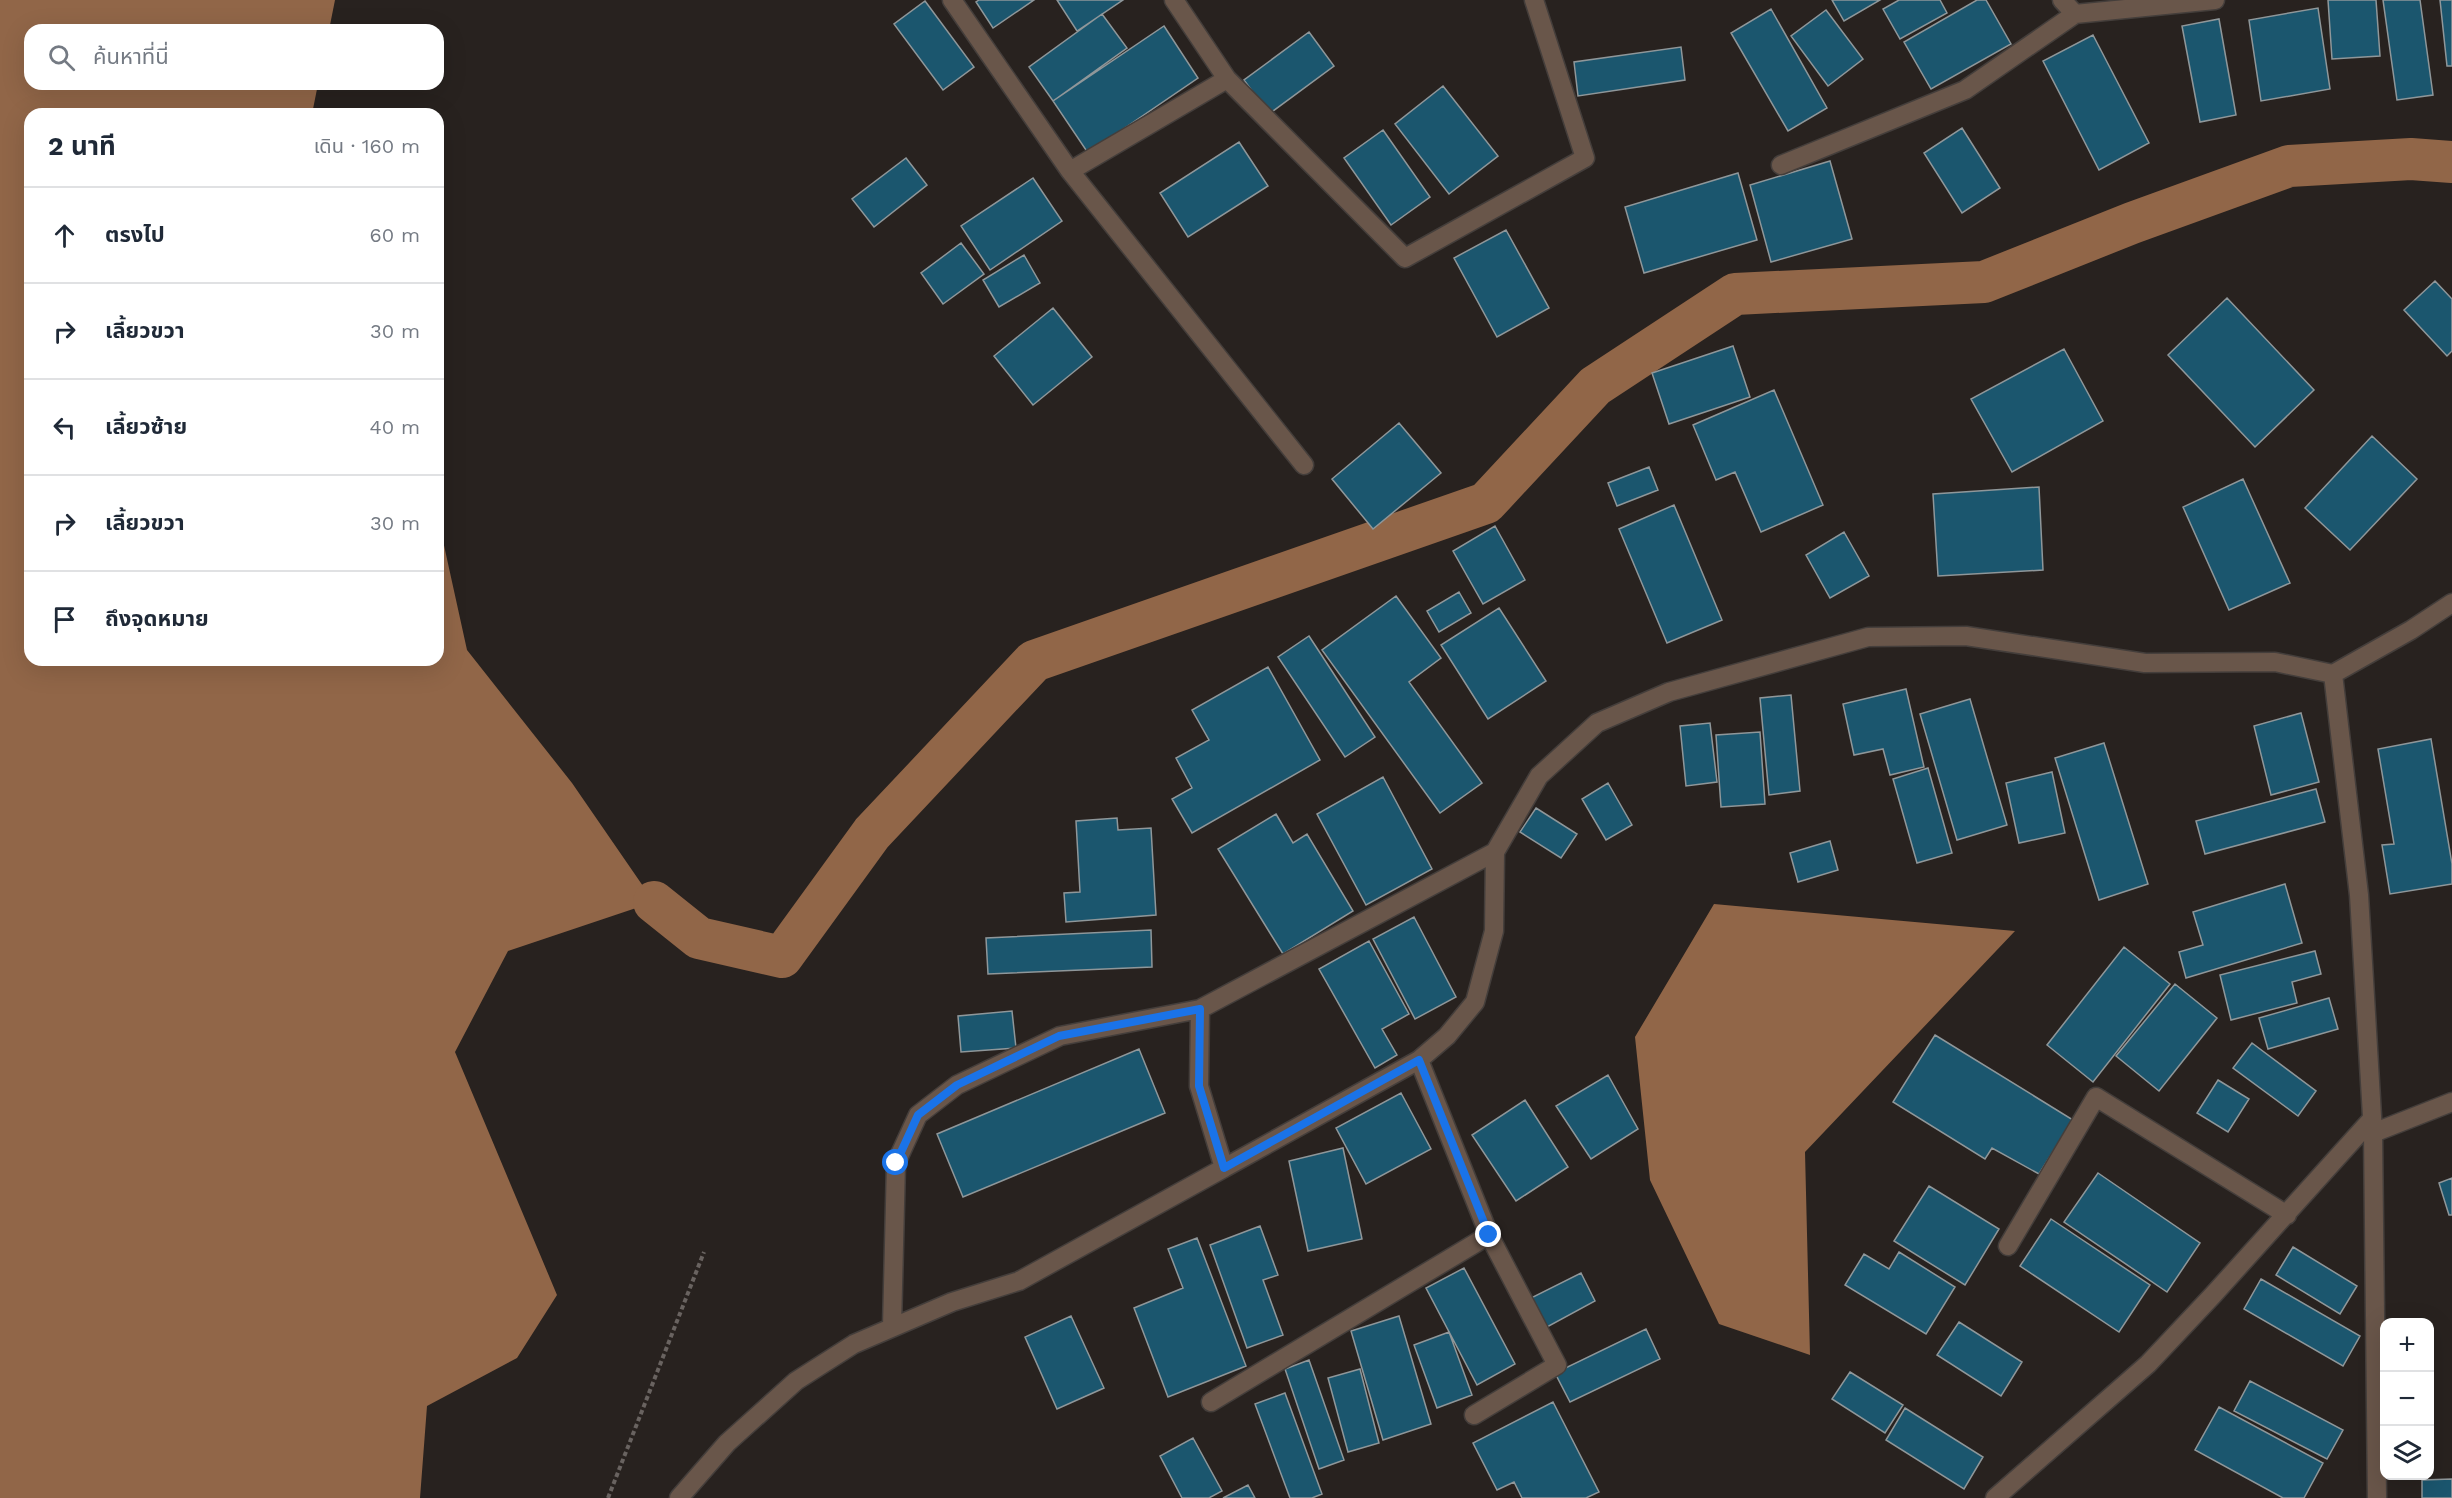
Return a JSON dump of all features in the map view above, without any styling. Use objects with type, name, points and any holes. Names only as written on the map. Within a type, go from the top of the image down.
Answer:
[{"type":"street","points":[[952,0],[1070,171],[1304,465]]},
{"type":"street","points":[[1174,0],[1227,79],[1405,258],[1585,158],[1534,0]]},
{"type":"street","points":[[2062,0],[2075,14]]},
{"type":"street","points":[[1781,165],[1965,90],[2075,14],[2215,0]]},
{"type":"street","points":[[1070,171],[1227,79]]},
{"type":"street","points":[[679,1498],[727,1443],[796,1381],[854,1344],[952,1302],[1019,1281],[1419,1060],[1447,1036],[1475,1002],[1494,931],[1495,852],[1539,776],[1597,723],[1669,692],[1868,638],[1966,636],[2145,663],[2276,662],[2333,674],[2411,630],[2452,603]]},
{"type":"street","points":[[2333,674],[2359,895],[2372,1127],[2377,1498]]},
{"type":"street","points":[[892,1327],[896,1163],[918,1115],[957,1085],[1059,1036],[1200,1009],[1495,852]]},
{"type":"street","points":[[1200,1009],[1199,1086],[1224,1168]]},
{"type":"street","points":[[1419,1060],[1489,1235],[1557,1365],[1474,1415]]},
{"type":"street","points":[[2008,1246],[2096,1097],[2287,1215]]},
{"type":"street","points":[[1995,1498],[2148,1364],[2372,1127],[2452,1102]]},
{"type":"street","points":[[1211,1402],[1489,1235]]},
{"type":"path","points":[[608,1498],[704,1252]]},
{"type":"shaded area","points":[[0,0],[335,0],[330,24],[24,24],[24,90],[317,90],[313,108],[24,108],[24,666],[444,666],[444,545],[467,650],[572,783],[654,902],[508,951],[455,1052],[557,1295],[517,1358],[427,1406],[420,1498],[0,1498]]},
{"type":"shaded area","points":[[1714,904],[2015,931],[1805,1152],[1810,1355],[1719,1324],[1650,1180],[1635,1037]]},
{"type":"building","points":[[979,0],[1034,0],[993,28],[976,2]]},
{"type":"building","points":[[1057,0],[1123,0],[1077,31]]},
{"type":"building","points":[[1832,0],[1880,0],[1844,21]]},
{"type":"building","points":[[1899,0],[1940,0],[1947,13],[1900,39],[1883,9]]},
{"type":"building","points":[[1977,0],[1986,0],[2011,44],[1931,89],[1904,42]]},
{"type":"building","points":[[2328,0],[2376,0],[2380,56],[2332,59]]},
{"type":"building","points":[[2383,0],[2420,0],[2433,95],[2397,100]]},
{"type":"building","points":[[2440,0],[2452,0],[2452,66],[2447,66]]},
{"type":"building","points":[[925,1],[974,67],[943,90],[894,24]]},
{"type":"building","points":[[2318,8],[2330,89],[2261,101],[2249,20]]},
{"type":"building","points":[[1771,9],[1827,108],[1788,131],[1731,33]]},
{"type":"building","points":[[1826,10],[1863,59],[1828,86],[1791,36]]},
{"type":"building","points":[[1102,14],[1127,48],[1053,101],[1029,67]]},
{"type":"building","points":[[2219,19],[2236,115],[2200,122],[2182,26]]},
{"type":"building","points":[[1164,26],[1198,78],[1088,153],[1053,101]]},
{"type":"building","points":[[1309,32],[1334,66],[1269,114],[1244,80]]},
{"type":"building","points":[[2093,35],[2149,143],[2099,170],[2043,61]]},
{"type":"building","points":[[1681,47],[1685,80],[1578,96],[1574,62]]},
{"type":"building","points":[[1443,86],[1498,156],[1449,194],[1395,124]]},
{"type":"building","points":[[1962,128],[2000,188],[1962,213],[1924,153]]},
{"type":"building","points":[[1383,130],[1430,197],[1391,225],[1344,158]]},
{"type":"building","points":[[1239,142],[1268,186],[1188,237],[1160,193]]},
{"type":"building","points":[[906,158],[927,185],[874,227],[852,199]]},
{"type":"building","points":[[1830,161],[1852,239],[1771,262],[1750,185]]},
{"type":"building","points":[[1738,173],[1757,240],[1644,273],[1625,207]]},
{"type":"building","points":[[1033,178],[1062,221],[990,270],[961,226]]},
{"type":"building","points":[[1506,230],[1549,308],[1497,337],[1454,258]]},
{"type":"building","points":[[961,243],[984,274],[943,304],[921,273]]},
{"type":"building","points":[[1024,255],[1040,283],[999,307],[983,280]]},
{"type":"building","points":[[2435,281],[2452,299],[2452,351],[2447,356],[2404,310]]},
{"type":"building","points":[[2227,298],[2314,390],[2255,447],[2168,355]]},
{"type":"building","points":[[1053,308],[1092,357],[1033,405],[994,356]]},
{"type":"building","points":[[1733,346],[1750,397],[1669,424],[1652,373]]},
{"type":"building","points":[[2064,349],[2103,421],[2012,472],[1971,399]]},
{"type":"building","points":[[1774,390],[1823,505],[1761,532],[1735,472],[1716,480],[1693,425]]},
{"type":"building","points":[[1399,423],[1441,473],[1373,529],[1332,479]]},
{"type":"building","points":[[2372,436],[2417,479],[2350,550],[2305,508]]},
{"type":"building","points":[[1649,467],[1658,490],[1617,506],[1608,483]]},
{"type":"building","points":[[2243,479],[2290,583],[2229,610],[2183,507]]},
{"type":"building","points":[[2039,487],[2043,570],[1938,576],[1933,494]]},
{"type":"building","points":[[1674,505],[1722,620],[1667,643],[1619,529]]},
{"type":"building","points":[[1495,526],[1525,580],[1483,604],[1453,551]]},
{"type":"building","points":[[1844,532],[1869,576],[1830,598],[1806,555]]},
{"type":"building","points":[[1459,592],[1471,613],[1439,632],[1427,611]]},
{"type":"building","points":[[1396,596],[1441,658],[1409,682],[1482,783],[1440,813],[1322,650]]},
{"type":"building","points":[[1499,608],[1546,681],[1488,719],[1441,645]]},
{"type":"building","points":[[1309,636],[1375,737],[1345,757],[1278,657]]},
{"type":"building","points":[[1268,667],[1320,760],[1192,833],[1172,799],[1192,788],[1176,758],[1209,740],[1192,710]]},
{"type":"building","points":[[1906,689],[1924,767],[1890,775],[1883,749],[1854,755],[1843,704]]},
{"type":"building","points":[[1791,695],[1800,791],[1769,795],[1760,698]]},
{"type":"building","points":[[1970,699],[2007,825],[1957,840],[1920,714]]},
{"type":"building","points":[[2301,713],[2319,782],[2271,795],[2254,726]]},
{"type":"building","points":[[1710,723],[1717,782],[1686,786],[1680,726]]},
{"type":"building","points":[[1760,732],[1765,804],[1721,807],[1716,735]]},
{"type":"building","points":[[2431,739],[2452,864],[2452,884],[2390,894],[2382,845],[2394,844],[2378,749]]},
{"type":"building","points":[[2104,743],[2148,884],[2099,900],[2055,758]]},
{"type":"building","points":[[1928,768],[1952,853],[1917,863],[1893,779]]},
{"type":"building","points":[[2052,772],[2065,833],[2019,843],[2006,783]]},
{"type":"building","points":[[1383,777],[1432,869],[1366,905],[1317,814]]},
{"type":"building","points":[[1608,783],[1632,825],[1606,840],[1582,799]]},
{"type":"building","points":[[2316,789],[2325,822],[2205,854],[2196,821]]},
{"type":"building","points":[[1536,808],[1577,834],[1561,858],[1520,832]]},
{"type":"building","points":[[1276,814],[1293,843],[1307,834],[1353,911],[1283,954],[1218,849]]},
{"type":"building","points":[[1117,818],[1118,830],[1151,828],[1156,915],[1066,922],[1064,893],[1080,892],[1076,821]]},
{"type":"building","points":[[1830,841],[1838,870],[1798,882],[1790,853]]},
{"type":"building","points":[[2285,884],[2302,943],[2186,978],[2179,952],[2203,945],[2193,912]]},
{"type":"building","points":[[1414,917],[1456,997],[1415,1019],[1373,939]]},
{"type":"building","points":[[1151,930],[1152,967],[988,974],[986,938]]},
{"type":"building","points":[[1369,941],[1409,1014],[1382,1029],[1397,1055],[1375,1068],[1319,969]]},
{"type":"building","points":[[2124,947],[2170,984],[2093,1082],[2047,1045]]},
{"type":"building","points":[[2315,951],[2321,974],[2292,982],[2297,1003],[2231,1020],[2220,975]]},
{"type":"building","points":[[2175,984],[2217,1018],[2159,1091],[2116,1056]]},
{"type":"building","points":[[2329,998],[2338,1029],[2268,1049],[2259,1018]]},
{"type":"building","points":[[1012,1011],[1016,1048],[961,1052],[958,1016]]},
{"type":"building","points":[[1935,1035],[2073,1120],[2039,1174],[1992,1148],[1985,1159],[1893,1102]]},
{"type":"building","points":[[2252,1043],[2316,1091],[2298,1116],[2233,1068]]},
{"type":"building","points":[[1139,1049],[1165,1113],[963,1197],[937,1134]]},
{"type":"building","points":[[1608,1075],[1638,1129],[1591,1159],[1556,1106]]},
{"type":"building","points":[[2218,1080],[2249,1099],[2228,1132],[2197,1113]]},
{"type":"building","points":[[1401,1093],[1431,1149],[1366,1184],[1336,1128]]},
{"type":"building","points":[[1525,1100],[1568,1167],[1516,1201],[1472,1135]]},
{"type":"building","points":[[1343,1148],[1362,1239],[1308,1251],[1289,1161]]},
{"type":"building","points":[[2098,1173],[2200,1243],[2167,1292],[2064,1222]]},
{"type":"building","points":[[2452,1178],[2452,1215],[2449,1215],[2439,1183]]},
{"type":"building","points":[[1929,1186],[1999,1229],[1965,1285],[1894,1241]]},
{"type":"building","points":[[2051,1219],[2150,1285],[2119,1332],[2020,1266]]},
{"type":"building","points":[[1260,1226],[1278,1275],[1263,1280],[1283,1335],[1247,1348],[1210,1245]]},
{"type":"building","points":[[1197,1238],[1246,1366],[1168,1397],[1134,1308],[1183,1288],[1168,1249]]},
{"type":"building","points":[[2293,1247],[2357,1286],[2340,1314],[2276,1275]]},
{"type":"building","points":[[1899,1252],[1955,1287],[1926,1334],[1845,1285],[1864,1254],[1889,1269]]},
{"type":"building","points":[[1464,1268],[1515,1364],[1477,1385],[1426,1288]]},
{"type":"building","points":[[1581,1273],[1595,1301],[1547,1327],[1531,1298]]},
{"type":"building","points":[[2261,1279],[2360,1336],[2343,1366],[2244,1309]]},
{"type":"building","points":[[1071,1316],[1104,1388],[1057,1409],[1025,1337]]},
{"type":"building","points":[[1399,1316],[1431,1424],[1383,1440],[1351,1331]]},
{"type":"building","points":[[1959,1322],[2022,1362],[2001,1396],[1937,1355]]},
{"type":"building","points":[[1646,1329],[1660,1359],[1570,1402],[1555,1373]]},
{"type":"building","points":[[1449,1332],[1472,1395],[1437,1408],[1414,1345]]},
{"type":"building","points":[[1309,1360],[1344,1460],[1319,1469],[1285,1369]]},
{"type":"building","points":[[1360,1369],[1379,1443],[1348,1452],[1328,1378]]},
{"type":"building","points":[[1850,1372],[1903,1405],[1885,1433],[1832,1399]]},
{"type":"building","points":[[2250,1381],[2343,1430],[2327,1459],[2234,1411]]},
{"type":"building","points":[[1285,1393],[1322,1494],[1312,1498],[1290,1498],[1255,1404]]},
{"type":"building","points":[[1553,1402],[1599,1492],[1586,1498],[1522,1498],[1514,1482],[1497,1490],[1473,1443]]},
{"type":"building","points":[[2219,1407],[2323,1463],[2304,1498],[2283,1498],[2195,1450]]},
{"type":"building","points":[[1905,1408],[1983,1457],[1964,1489],[1886,1440]]},
{"type":"building","points":[[1193,1438],[1222,1491],[1209,1498],[1182,1498],[1160,1456]]},
{"type":"building","points":[[2452,1479],[2452,1498],[2422,1498],[2422,1480]]},
{"type":"building","points":[[1248,1485],[1255,1498],[1223,1498]]},
{"type":"waterway","points":[[654,902],[699,938],[782,957],[872,833],[1034,661],[1486,503],[1595,386],[1735,294],[1984,282],[2132,223],[2289,166],[2411,159],[2452,162]]},
{"type":"route","points":[[896,1163],[918,1115],[957,1085],[1059,1036],[1200,1009],[1199,1086],[1224,1168],[1419,1060],[1489,1235]]}]
